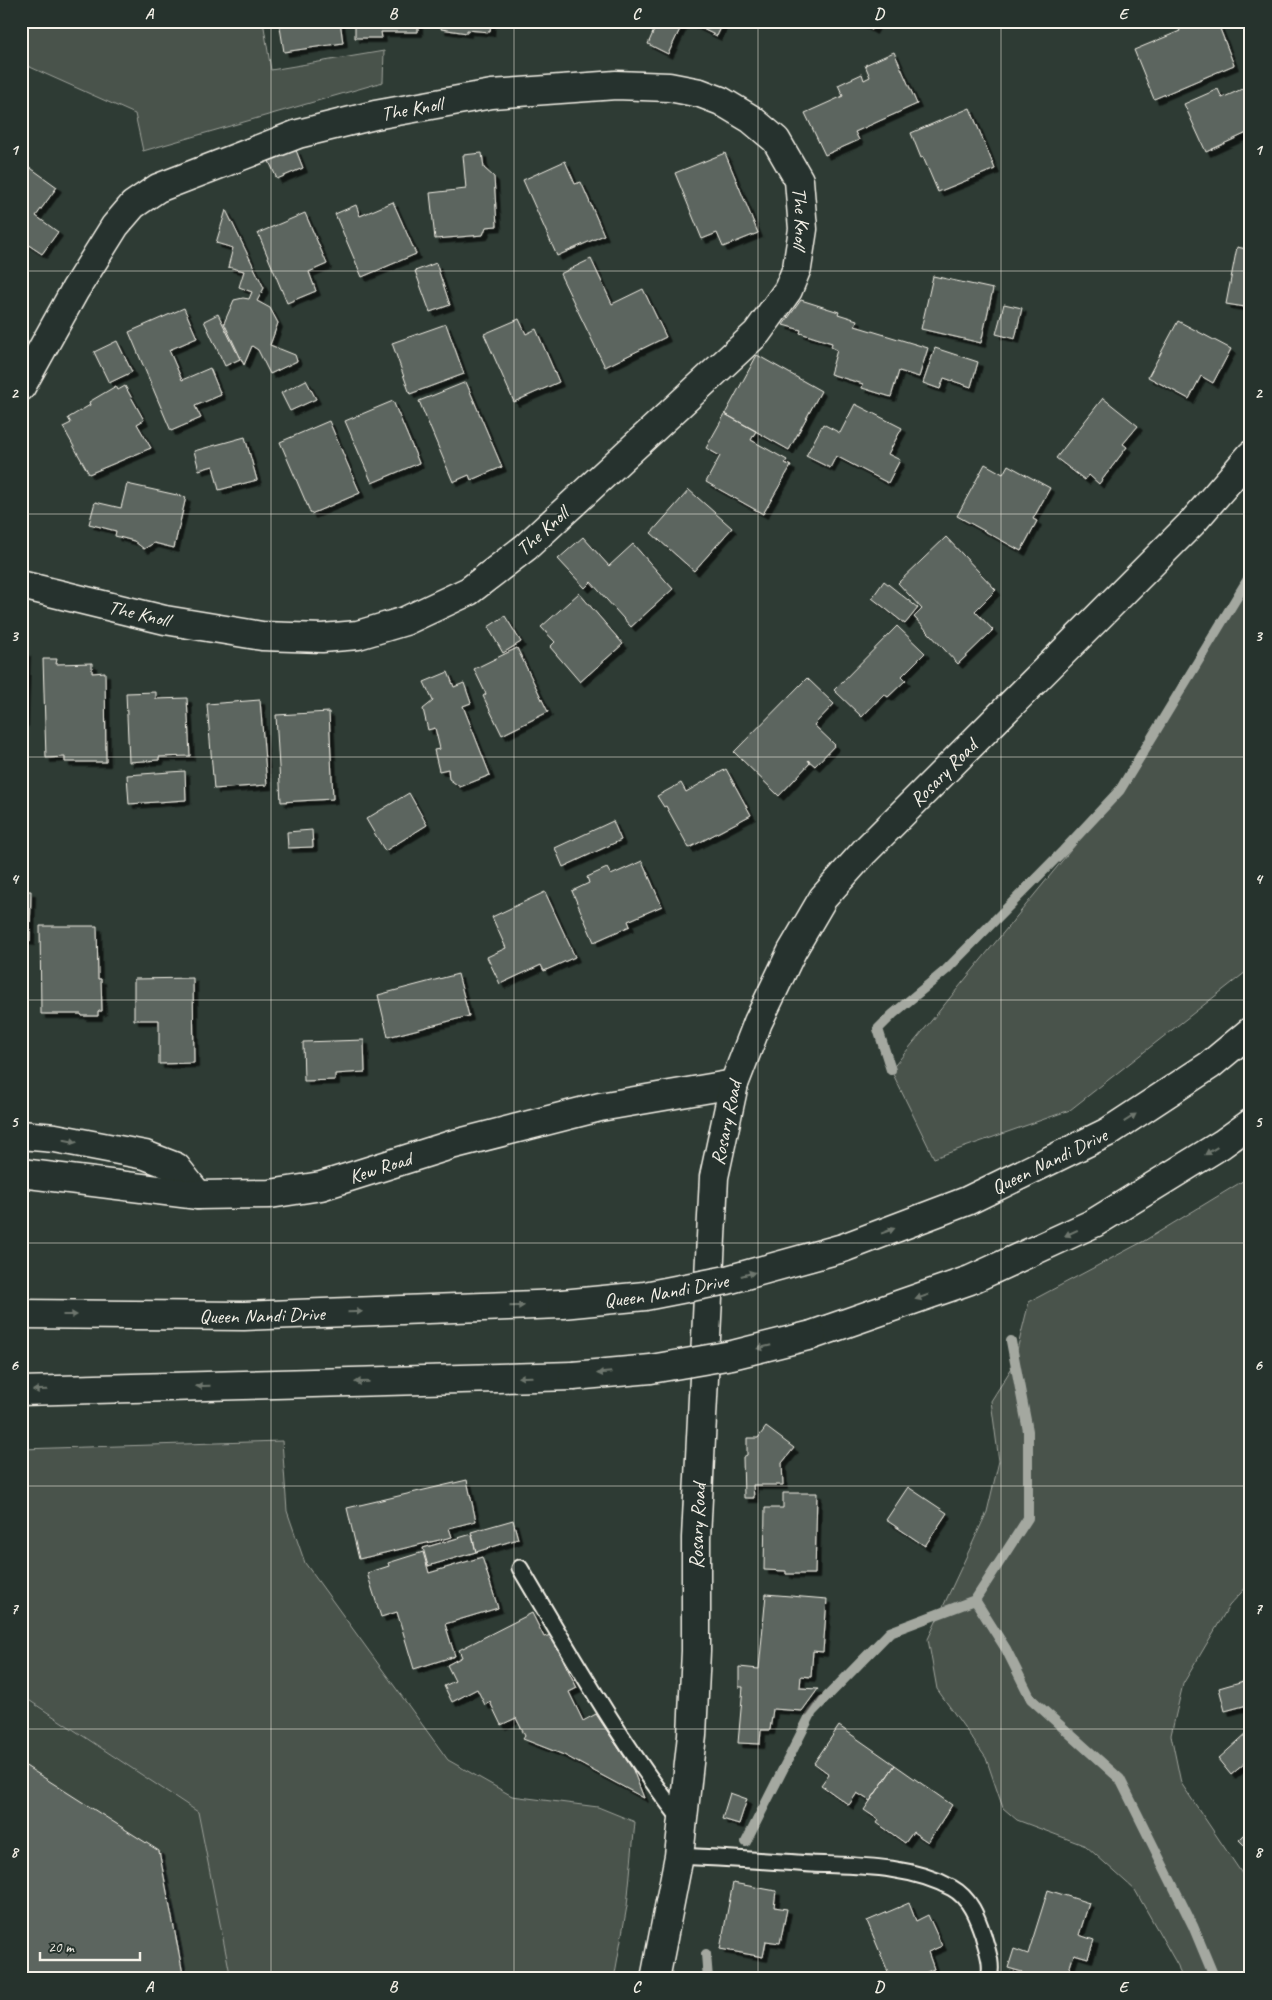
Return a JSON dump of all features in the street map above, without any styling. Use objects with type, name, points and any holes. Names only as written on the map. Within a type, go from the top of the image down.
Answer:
[{"type":"street","name":"The Knoll","points":[[21,387],[80,282],[115,226],[133,205],[158,188],[298,134],[375,115],[492,94],[616,85],[670,87],[714,98],[751,119],[776,140],[798,180],[803,229],[797,268],[788,290],[757,333],[526,547],[469,591],[405,620],[358,635],[322,638],[262,636],[165,620],[21,585]]},
{"type":"street","name":"Rosary Road","points":[[655,1979],[679,1856],[692,1735],[695,1670],[696,1538],[714,1177],[734,1084],[758,1022],[792,951],[823,898],[864,852],[1192,523],[1251,456]]},
{"type":"street","name":"Queen Nandi Drive","points":[[21,1314],[244,1316],[562,1304],[645,1296],[727,1280],[843,1248],[967,1201],[1108,1132],[1210,1065],[1251,1031]]},
{"type":"street","name":"Kew Road","points":[[21,1172],[198,1195],[270,1194],[321,1186],[451,1144],[590,1110],[734,1084]]},
{"type":"street","points":[[21,1391],[573,1376],[651,1369],[732,1355],[812,1335],[970,1280],[1094,1223],[1222,1144],[1251,1123]]},
{"type":"street","points":[[21,1135],[55,1138],[145,1155],[176,1167],[198,1195]]},
{"type":"lane","points":[[520,1568],[630,1750],[653,1784],[683,1822]]},
{"type":"lane","points":[[679,1856],[884,1868],[926,1878],[954,1889],[968,1902],[977,1917],[990,1958],[991,1970],[989,1979]]},
{"type":"shaded area","points":[[21,21],[263,21],[271,70],[384,51],[383,82],[143,151],[135,114],[21,63]]},
{"type":"shaded area","points":[[1251,575],[1251,968],[1070,1110],[934,1158],[891,1070],[1120,790]]},
{"type":"shaded area","points":[[1251,1176],[1251,1582],[1229,1606],[1183,1684],[1171,1735],[1181,1783],[1251,1887],[1251,1979],[1182,1979],[1178,1966],[1135,1890],[1086,1846],[1017,1820],[1003,1808],[986,1758],[937,1689],[928,1639],[987,1512],[999,1461],[991,1401],[1013,1366],[1029,1302],[1144,1241]]},
{"type":"shaded area","points":[[282,1441],[287,1511],[305,1563],[448,1760],[512,1796],[598,1807],[635,1822],[627,1906],[614,1979],[231,1979],[198,1812],[21,1695],[21,1449]]},
{"type":"shaded area","points":[[21,1696],[198,1812],[231,1979],[21,1979]]},
{"type":"building","points":[[279,21],[340,21],[343,43],[284,52]]},
{"type":"building","points":[[355,21],[418,21],[418,32],[381,32],[382,38],[355,38]]},
{"type":"building","points":[[442,21],[491,21],[490,32],[467,30],[467,33],[441,29]]},
{"type":"building","points":[[658,21],[684,21],[668,54],[648,44]]},
{"type":"building","points":[[686,21],[724,21],[717,36]]},
{"type":"building","points":[[857,21],[877,21],[872,30]]},
{"type":"building","points":[[1176,21],[1202,21],[1203,24],[1217,21],[1234,65],[1154,99],[1134,50],[1180,31]]},
{"type":"building","points":[[894,52],[917,104],[855,132],[859,140],[825,155],[805,113],[843,96],[838,85],[862,74],[864,80],[870,77],[865,65]]},
{"type":"building","points":[[1251,85],[1251,137],[1249,132],[1206,152],[1184,104],[1218,89],[1222,98]]},
{"type":"building","points":[[970,108],[995,169],[938,192],[911,133]]},
{"type":"building","points":[[296,150],[303,168],[277,179],[269,161]]},
{"type":"building","points":[[482,153],[484,168],[494,177],[497,226],[486,227],[483,235],[435,239],[430,193],[466,189],[463,155]]},
{"type":"building","points":[[725,153],[758,233],[723,247],[717,233],[702,239],[675,173]]},
{"type":"building","points":[[21,161],[57,187],[36,216],[58,232],[42,254],[21,240]]},
{"type":"building","points":[[565,161],[575,184],[581,182],[604,235],[557,256],[523,180]]},
{"type":"building","points":[[393,202],[416,254],[362,277],[335,214],[356,205],[360,216]]},
{"type":"building","points":[[226,210],[264,288],[257,301],[270,308],[278,323],[270,345],[295,355],[297,361],[270,374],[258,350],[252,346],[244,365],[224,323],[234,300],[249,299],[252,292],[239,287],[244,271],[228,267],[233,248],[216,243]]},
{"type":"building","points":[[305,213],[327,264],[309,272],[316,291],[287,303],[258,233]]},
{"type":"building","points":[[1237,247],[1251,250],[1251,308],[1226,304]]},
{"type":"building","points":[[591,259],[612,304],[643,289],[666,337],[605,367],[560,274]]},
{"type":"building","points":[[436,263],[450,305],[430,312],[415,271]]},
{"type":"building","points":[[933,276],[993,289],[981,343],[921,329]]},
{"type":"building","points":[[801,300],[857,320],[855,326],[928,348],[919,377],[899,371],[891,397],[862,388],[863,384],[830,374],[837,350],[831,347],[832,343],[800,333],[801,330],[783,325]]},
{"type":"building","points":[[1004,304],[1022,308],[1015,339],[996,334]]},
{"type":"building","points":[[184,308],[197,338],[169,350],[182,380],[210,368],[221,395],[195,406],[201,418],[171,431],[129,332]]},
{"type":"building","points":[[218,314],[240,359],[225,366],[204,321]]},
{"type":"building","points":[[519,319],[526,334],[536,329],[559,382],[514,402],[484,334]]},
{"type":"building","points":[[1178,321],[1231,349],[1213,383],[1201,376],[1189,399],[1148,377]]},
{"type":"building","points":[[446,324],[464,374],[410,394],[392,343]]},
{"type":"building","points":[[117,341],[132,372],[109,383],[94,352]]},
{"type":"building","points":[[935,348],[978,362],[971,387],[944,378],[940,389],[923,383]]},
{"type":"building","points":[[757,355],[821,391],[789,450],[725,414]]},
{"type":"building","points":[[306,380],[316,399],[290,411],[281,393]]},
{"type":"building","points":[[466,382],[502,467],[471,480],[469,475],[453,482],[419,401]]},
{"type":"building","points":[[116,386],[118,390],[125,386],[144,420],[137,424],[151,448],[89,474],[63,427],[71,423],[68,418],[90,405],[89,402]]},
{"type":"building","points":[[1103,398],[1138,426],[1123,444],[1127,447],[1099,484],[1089,475],[1085,480],[1056,458]]},
{"type":"building","points":[[393,401],[419,463],[372,483],[345,421]]},
{"type":"building","points":[[855,404],[902,428],[888,454],[900,460],[888,483],[836,456],[830,468],[806,456],[823,424],[840,433]]},
{"type":"building","points":[[725,414],[756,431],[751,440],[787,460],[785,463],[791,466],[763,514],[706,482],[720,456],[706,448]]},
{"type":"building","points":[[329,421],[360,493],[311,514],[280,442]]},
{"type":"building","points":[[245,437],[257,480],[219,490],[213,466],[199,470],[194,451]]},
{"type":"building","points":[[985,464],[1003,474],[1008,465],[1050,488],[1033,519],[1037,521],[1021,551],[957,516]]},
{"type":"building","points":[[127,484],[186,497],[174,548],[154,543],[144,549],[134,541],[115,536],[116,531],[89,524],[95,502],[121,508]]},
{"type":"building","points":[[689,490],[732,528],[694,571],[651,533]]},
{"type":"building","points":[[583,537],[609,566],[633,544],[673,589],[631,627],[591,582],[585,588],[558,559]]},
{"type":"building","points":[[946,537],[996,590],[975,611],[993,630],[958,664],[914,617],[922,609],[898,583]]},
{"type":"building","points":[[884,581],[918,608],[905,624],[872,598]]},
{"type":"building","points":[[579,593],[623,644],[580,682],[550,647],[555,642],[541,627]]},
{"type":"building","points":[[505,616],[521,642],[503,653],[488,627]]},
{"type":"building","points":[[897,626],[925,653],[902,676],[906,680],[888,697],[884,694],[862,717],[834,690]]},
{"type":"building","points":[[517,648],[548,712],[502,735],[483,696],[486,694],[474,669]]},
{"type":"building","points":[[21,652],[26,652],[24,722],[21,722]]},
{"type":"building","points":[[43,659],[57,659],[56,664],[92,663],[92,673],[105,672],[106,762],[65,762],[65,757],[46,758]]},
{"type":"building","points":[[448,672],[454,687],[464,683],[471,703],[463,706],[490,775],[460,787],[449,779],[448,769],[439,771],[434,750],[440,749],[435,728],[428,730],[423,709],[433,701],[424,682]]},
{"type":"building","points":[[807,678],[834,704],[814,725],[835,745],[815,766],[808,760],[810,763],[779,796],[734,752]]},
{"type":"building","points":[[156,692],[156,699],[187,698],[190,756],[159,757],[159,760],[129,762],[126,693]]},
{"type":"building","points":[[260,700],[267,785],[214,789],[207,704]]},
{"type":"building","points":[[329,712],[333,799],[281,802],[276,715]]},
{"type":"building","points":[[726,769],[751,815],[689,848],[666,806],[664,807],[657,796],[681,783],[686,792]]},
{"type":"building","points":[[185,771],[186,800],[129,804],[127,775]]},
{"type":"building","points":[[409,793],[427,825],[385,851],[366,819]]},
{"type":"building","points":[[613,821],[621,840],[563,867],[555,848]]},
{"type":"building","points":[[312,830],[313,847],[288,848],[287,832]]},
{"type":"building","points":[[642,861],[662,906],[628,921],[630,926],[594,942],[572,891],[589,883],[587,877],[607,868],[611,875]]},
{"type":"building","points":[[21,891],[31,891],[30,941],[21,940]]},
{"type":"building","points":[[545,892],[575,957],[544,971],[541,965],[500,984],[487,957],[506,948],[492,917]]},
{"type":"building","points":[[40,926],[97,926],[98,979],[101,979],[102,1011],[98,1011],[98,1016],[41,1014]]},
{"type":"building","points":[[458,974],[469,1016],[388,1037],[378,995]]},
{"type":"building","points":[[193,978],[194,1063],[159,1064],[159,1020],[134,1020],[134,979]]},
{"type":"building","points":[[364,1040],[365,1072],[335,1074],[335,1080],[304,1081],[303,1042]]},
{"type":"building","points":[[766,1427],[794,1448],[782,1463],[783,1485],[753,1485],[754,1498],[744,1498],[743,1457],[747,1455],[747,1438],[758,1438]]},
{"type":"building","points":[[467,1480],[476,1521],[449,1528],[452,1537],[359,1559],[347,1508]]},
{"type":"building","points":[[908,1487],[947,1513],[925,1546],[886,1520]]},
{"type":"building","points":[[783,1493],[817,1493],[815,1574],[786,1574],[786,1571],[764,1570],[765,1508],[783,1508]]},
{"type":"building","points":[[513,1520],[518,1539],[476,1552],[471,1532]]},
{"type":"building","points":[[472,1534],[476,1552],[428,1566],[423,1548]]},
{"type":"building","points":[[423,1552],[429,1573],[482,1557],[498,1608],[445,1624],[455,1656],[414,1669],[397,1612],[381,1617],[367,1573],[389,1566],[388,1563]]},
{"type":"building","points":[[766,1594],[827,1599],[823,1652],[813,1651],[811,1677],[801,1676],[800,1688],[818,1689],[802,1711],[773,1709],[770,1730],[761,1730],[760,1744],[738,1743],[743,1687],[739,1687],[739,1667],[759,1669]]},
{"type":"building","points":[[532,1613],[544,1637],[551,1635],[577,1688],[569,1692],[583,1721],[596,1714],[633,1770],[644,1798],[564,1755],[523,1739],[525,1736],[516,1718],[501,1725],[490,1702],[485,1705],[477,1689],[452,1702],[444,1686],[455,1681],[447,1665],[462,1657],[459,1650]]},
{"type":"building","points":[[1247,1680],[1251,1694],[1251,1704],[1225,1711],[1219,1688]]},
{"type":"building","points":[[839,1726],[895,1765],[870,1801],[857,1793],[849,1805],[821,1785],[829,1774],[814,1763]]},
{"type":"building","points":[[1248,1732],[1251,1735],[1251,1758],[1231,1775],[1218,1759]]},
{"type":"building","points":[[21,1763],[159,1851],[184,1979],[21,1979]]},
{"type":"building","points":[[895,1765],[952,1805],[928,1842],[913,1832],[905,1843],[877,1823],[879,1820],[864,1810]]},
{"type":"building","points":[[730,1793],[747,1799],[739,1824],[722,1819]]},
{"type":"building","points":[[1251,1828],[1251,1852],[1239,1840]]},
{"type":"building","points":[[733,1883],[776,1891],[774,1907],[787,1909],[780,1943],[766,1941],[763,1957],[720,1949]]},
{"type":"building","points":[[1048,1890],[1089,1903],[1079,1935],[1094,1940],[1088,1958],[1074,1954],[1066,1979],[1020,1979],[1022,1972],[1008,1968],[1014,1949],[1028,1954]]},
{"type":"building","points":[[909,1903],[916,1921],[928,1915],[942,1946],[928,1952],[934,1969],[911,1979],[891,1979],[867,1921]]},
{"type":"waterway","points":[[891,1070],[878,1029],[946,970],[1120,790],[1251,574]]},
{"type":"waterway","points":[[746,1842],[812,1712],[890,1632],[975,1600],[1028,1518],[1028,1431],[1011,1341]]},
{"type":"waterway","points":[[975,1600],[1006,1649],[1031,1699],[1120,1779],[1193,1926],[1215,1979]]},
{"type":"waterway","points":[[706,1954],[708,1979]]}]
